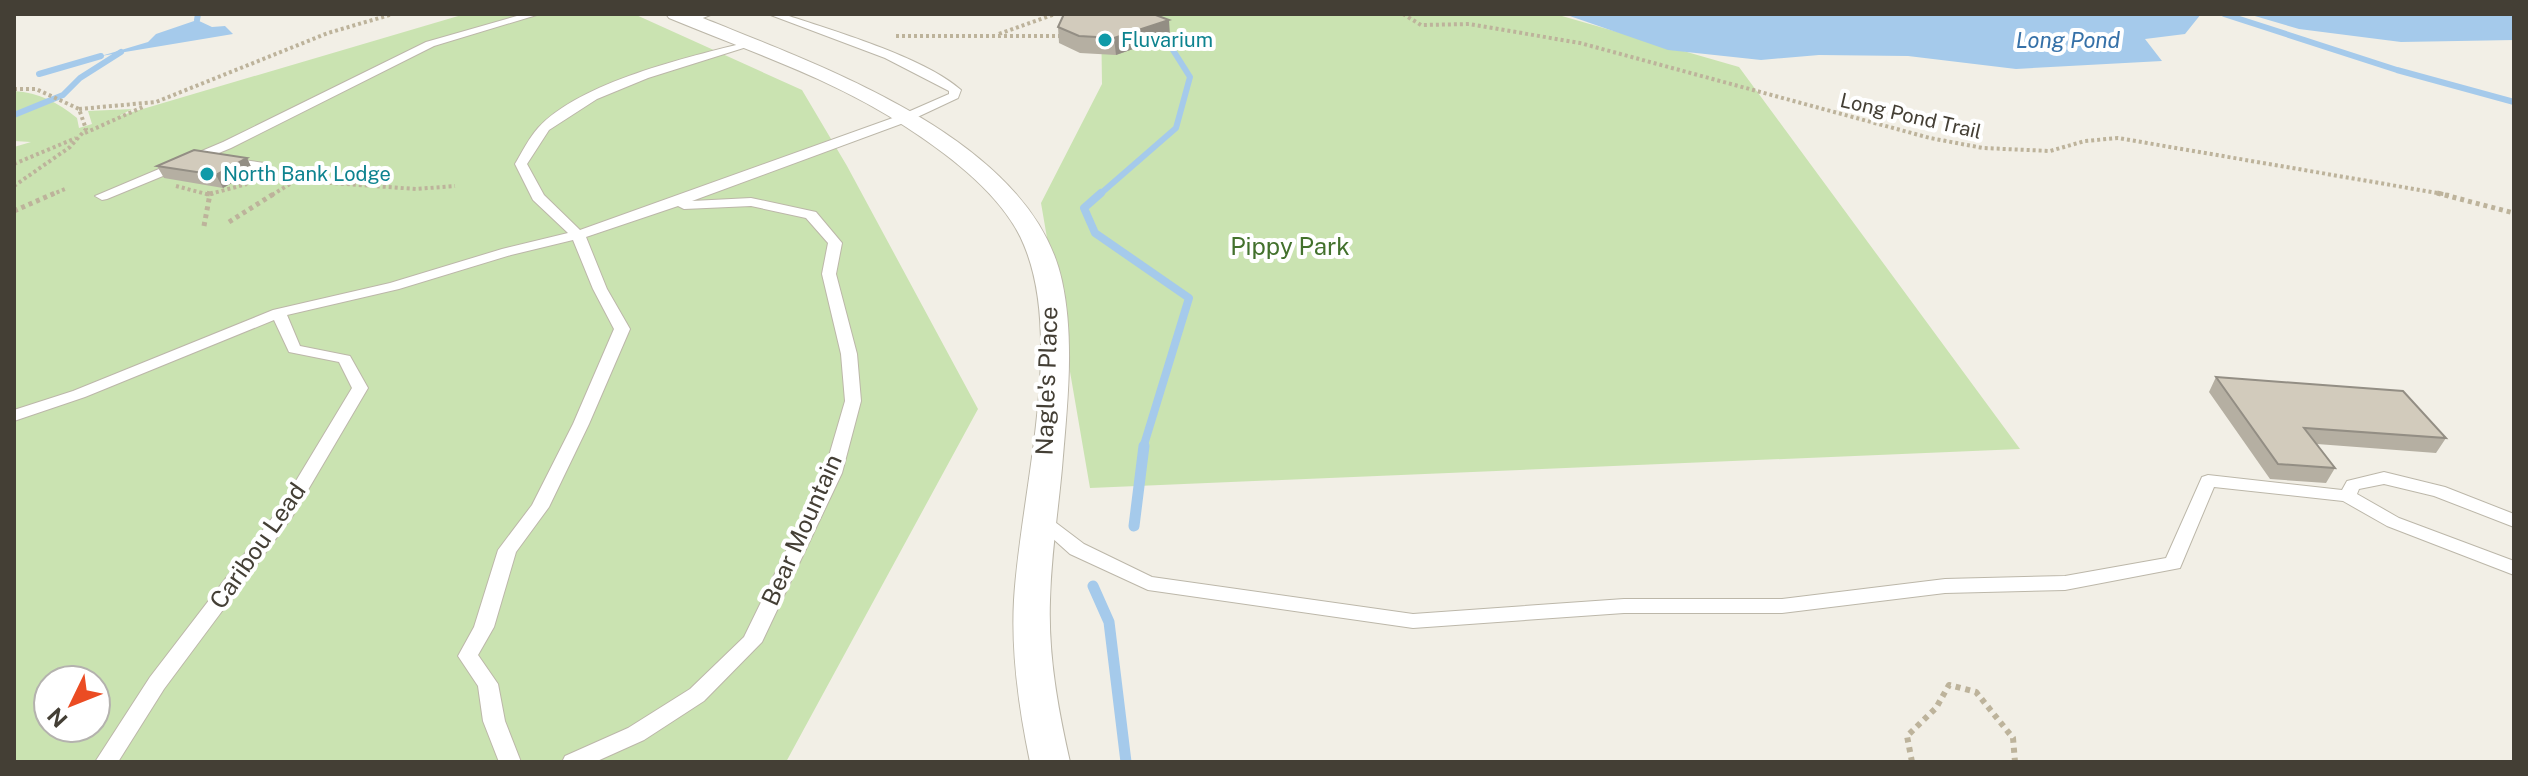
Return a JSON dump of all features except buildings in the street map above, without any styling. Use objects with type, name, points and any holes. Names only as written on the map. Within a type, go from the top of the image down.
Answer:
[{"type":"street","name":"Nagle's Place","points":[[691,16],[755,48],[845,86],[939,139],[1005,199],[1037,245],[1050,293],[1053,355],[1032,599],[1033,672],[1050,762]]},
{"type":"lane","points":[[102,196],[199,157],[430,44],[535,14]]},
{"type":"lane","points":[[14,416],[79,394],[278,313],[394,286],[507,252],[578,235],[905,118],[954,96],[955,90],[917,67],[773,14]]},
{"type":"lane","points":[[510,762],[494,721],[488,684],[468,656],[484,627],[507,550],[540,507],[581,424],[622,329],[600,289],[578,235],[538,197],[521,164],[546,125],[557,118],[755,48]]},
{"type":"lane","points":[[199,157],[265,173]]},
{"type":"lane","name":"Bear Mountain","points":[[573,762],[636,734],[697,695],[752,642],[833,473],[853,401],[849,354],[829,274],[835,243],[811,215],[751,202],[665,206]]},
{"type":"lane","name":"Caribou Lead","points":[[106,762],[157,683],[286,513],[360,388],[345,359],[294,349],[278,313]]},
{"type":"lane","points":[[2347,496],[2353,485],[2384,478],[2439,491],[2514,521]]},
{"type":"lane","points":[[1041,520],[1077,549],[1148,583],[1413,621],[1624,606],[1782,606],[1945,586],[2065,583],[2173,563],[2208,481],[2347,496],[2393,522],[2514,568]]},
{"type":"path","points":[[14,164],[156,102],[328,33],[393,14]]},
{"type":"path","points":[[995,35],[1055,14]]},
{"type":"path","name":"Long Pond Trail","points":[[1403,14],[1421,25],[1469,24],[1580,43],[1930,138],[1983,148],[2050,151],[2085,141],[2118,138],[2454,196],[2514,213]]},
{"type":"path","points":[[855,42],[891,36],[1063,36]]},
{"type":"path","points":[[14,89],[36,89],[79,109],[156,102]]},
{"type":"path","points":[[14,186],[70,147],[86,129],[79,109]]},
{"type":"path","points":[[265,173],[295,181],[416,189],[455,186]]},
{"type":"path","points":[[143,180],[210,194],[204,226]]},
{"type":"path","points":[[229,222],[295,181]]},
{"type":"path","points":[[14,211],[65,189]]},
{"type":"path","points":[[1912,762],[1907,736],[1936,708],[1949,685],[1976,692],[2013,738],[2015,762]]},
{"type":"green space","points":[[465,14],[634,14],[802,90],[847,166],[978,409],[786,762],[14,762],[14,147],[31,142],[14,141],[14,91],[40,96],[55,103],[77,118],[79,128],[92,124],[88,111],[132,109],[119,116]]},
{"type":"green space","name":"Pippy Park","points":[[1101,14],[1555,14],[1739,67],[2020,449],[1090,488],[1041,203],[1102,84]]},
{"type":"water","name":"Long Pond","points":[[1564,14],[2201,14],[2185,34],[2145,39],[2162,61],[2016,69],[1908,56],[1819,55],[1761,60],[1668,50]]},
{"type":"water","points":[[2248,14],[2514,14],[2514,40],[2401,42],[2299,29]]},
{"type":"water","points":[[197,20],[212,27],[225,26],[233,34],[101,56],[148,42],[156,34]]},
{"type":"waterway","points":[[197,20],[198,14]]},
{"type":"waterway","points":[[1099,195],[1176,128],[1190,77],[1166,39],[1159,19],[1146,14]]},
{"type":"waterway","points":[[2224,14],[2397,70],[2514,102]]},
{"type":"waterway","points":[[14,115],[63,95],[80,78],[121,52]]},
{"type":"waterway","points":[[39,74],[101,56]]},
{"type":"waterway","points":[[1101,193],[1084,208],[1095,233],[1189,298],[1143,448]]},
{"type":"waterway","points":[[1134,526],[1144,446]]},
{"type":"waterway","points":[[1093,586],[1109,622],[1126,762]]},
{"type":"place","name":"Fluvarium","points":[[1105,40]]},
{"type":"place","name":"North Bank Lodge","points":[[207,174]]}]
